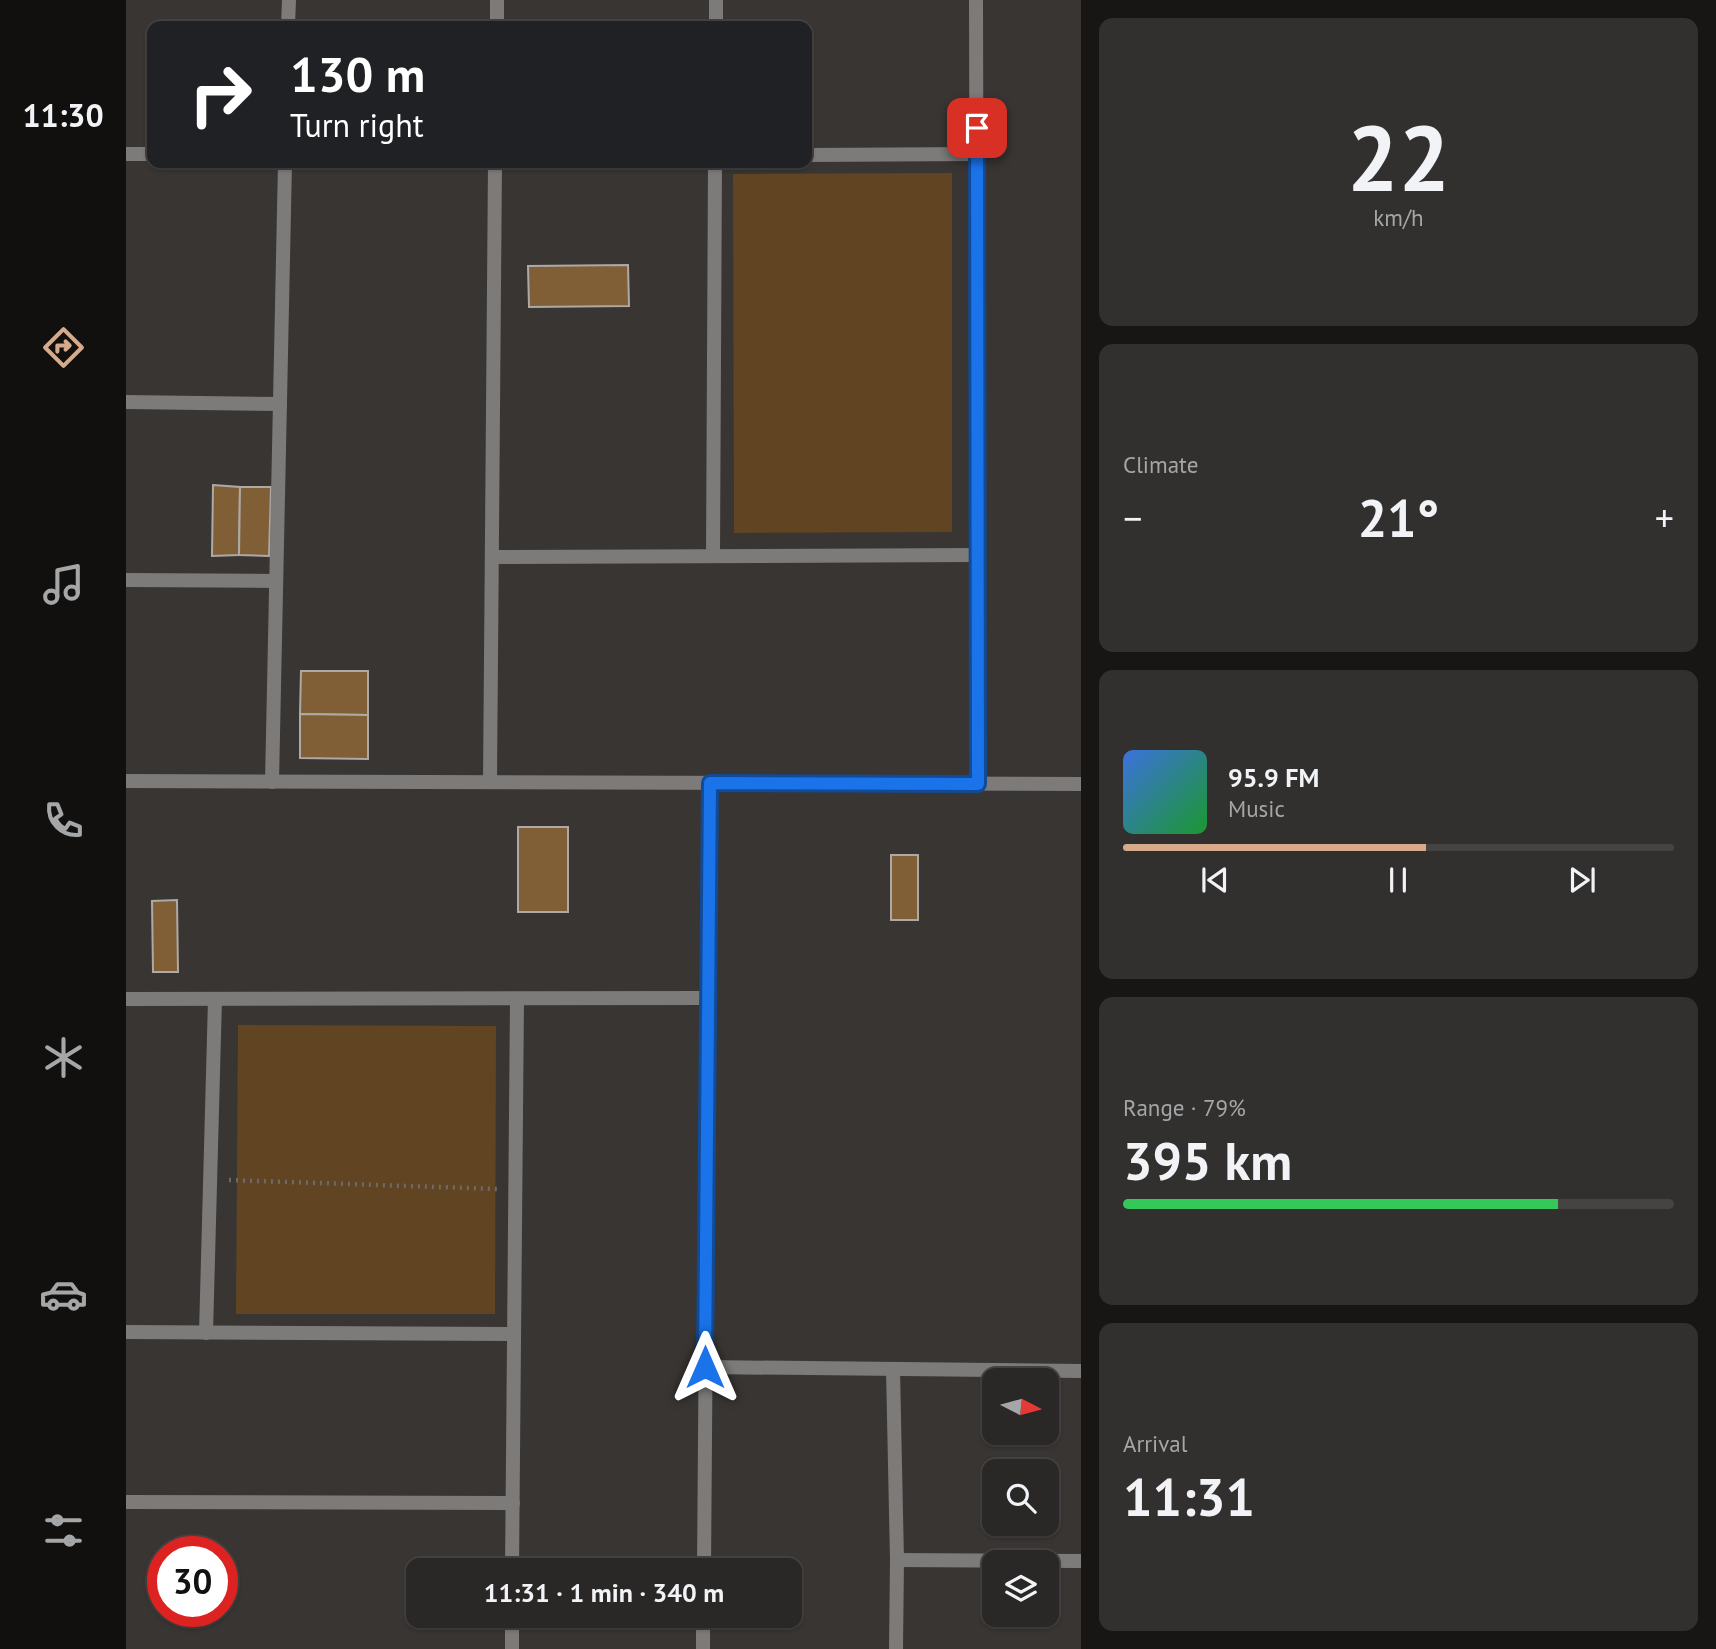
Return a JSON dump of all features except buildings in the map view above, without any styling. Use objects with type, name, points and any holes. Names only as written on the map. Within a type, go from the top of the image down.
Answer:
[{"type":"street","points":[[288,21],[289,0]]},
{"type":"street","points":[[496,21],[497,0]]},
{"type":"street","points":[[716,0],[716,21]]},
{"type":"street","points":[[976,0],[978,784]]},
{"type":"street","points":[[126,154],[147,154]]},
{"type":"street","points":[[812,155],[977,154]]},
{"type":"street","points":[[272,782],[285,168]]},
{"type":"street","points":[[490,782],[495,168]]},
{"type":"street","points":[[713,556],[715,168]]},
{"type":"street","points":[[126,402],[280,404]]},
{"type":"street","points":[[492,557],[977,555]]},
{"type":"street","points":[[126,580],[276,581]]},
{"type":"street","points":[[126,781],[1081,784]]},
{"type":"street","points":[[704,1558],[710,783]]},
{"type":"street","points":[[126,999],[708,998]]},
{"type":"street","points":[[206,1333],[215,999]]},
{"type":"street","points":[[512,1558],[517,999]]},
{"type":"street","points":[[126,1332],[514,1334]]},
{"type":"street","points":[[705,1367],[1081,1371]]},
{"type":"street","points":[[893,1369],[896,1649]]},
{"type":"street","points":[[126,1503],[513,1503]]},
{"type":"street","points":[[897,1560],[1081,1561]]},
{"type":"street","points":[[512,1628],[512,1649]]},
{"type":"street","points":[[703,1628],[703,1649]]},
{"type":"path","points":[[210,1179],[515,1190]]},
{"type":"shaded area","points":[[952,173],[952,532],[734,533],[733,174]]},
{"type":"shaded area","points":[[238,1025],[496,1026],[495,1314],[236,1314]]},
{"type":"route","points":[[705,1367],[710,783],[978,784],[977,128]]}]
